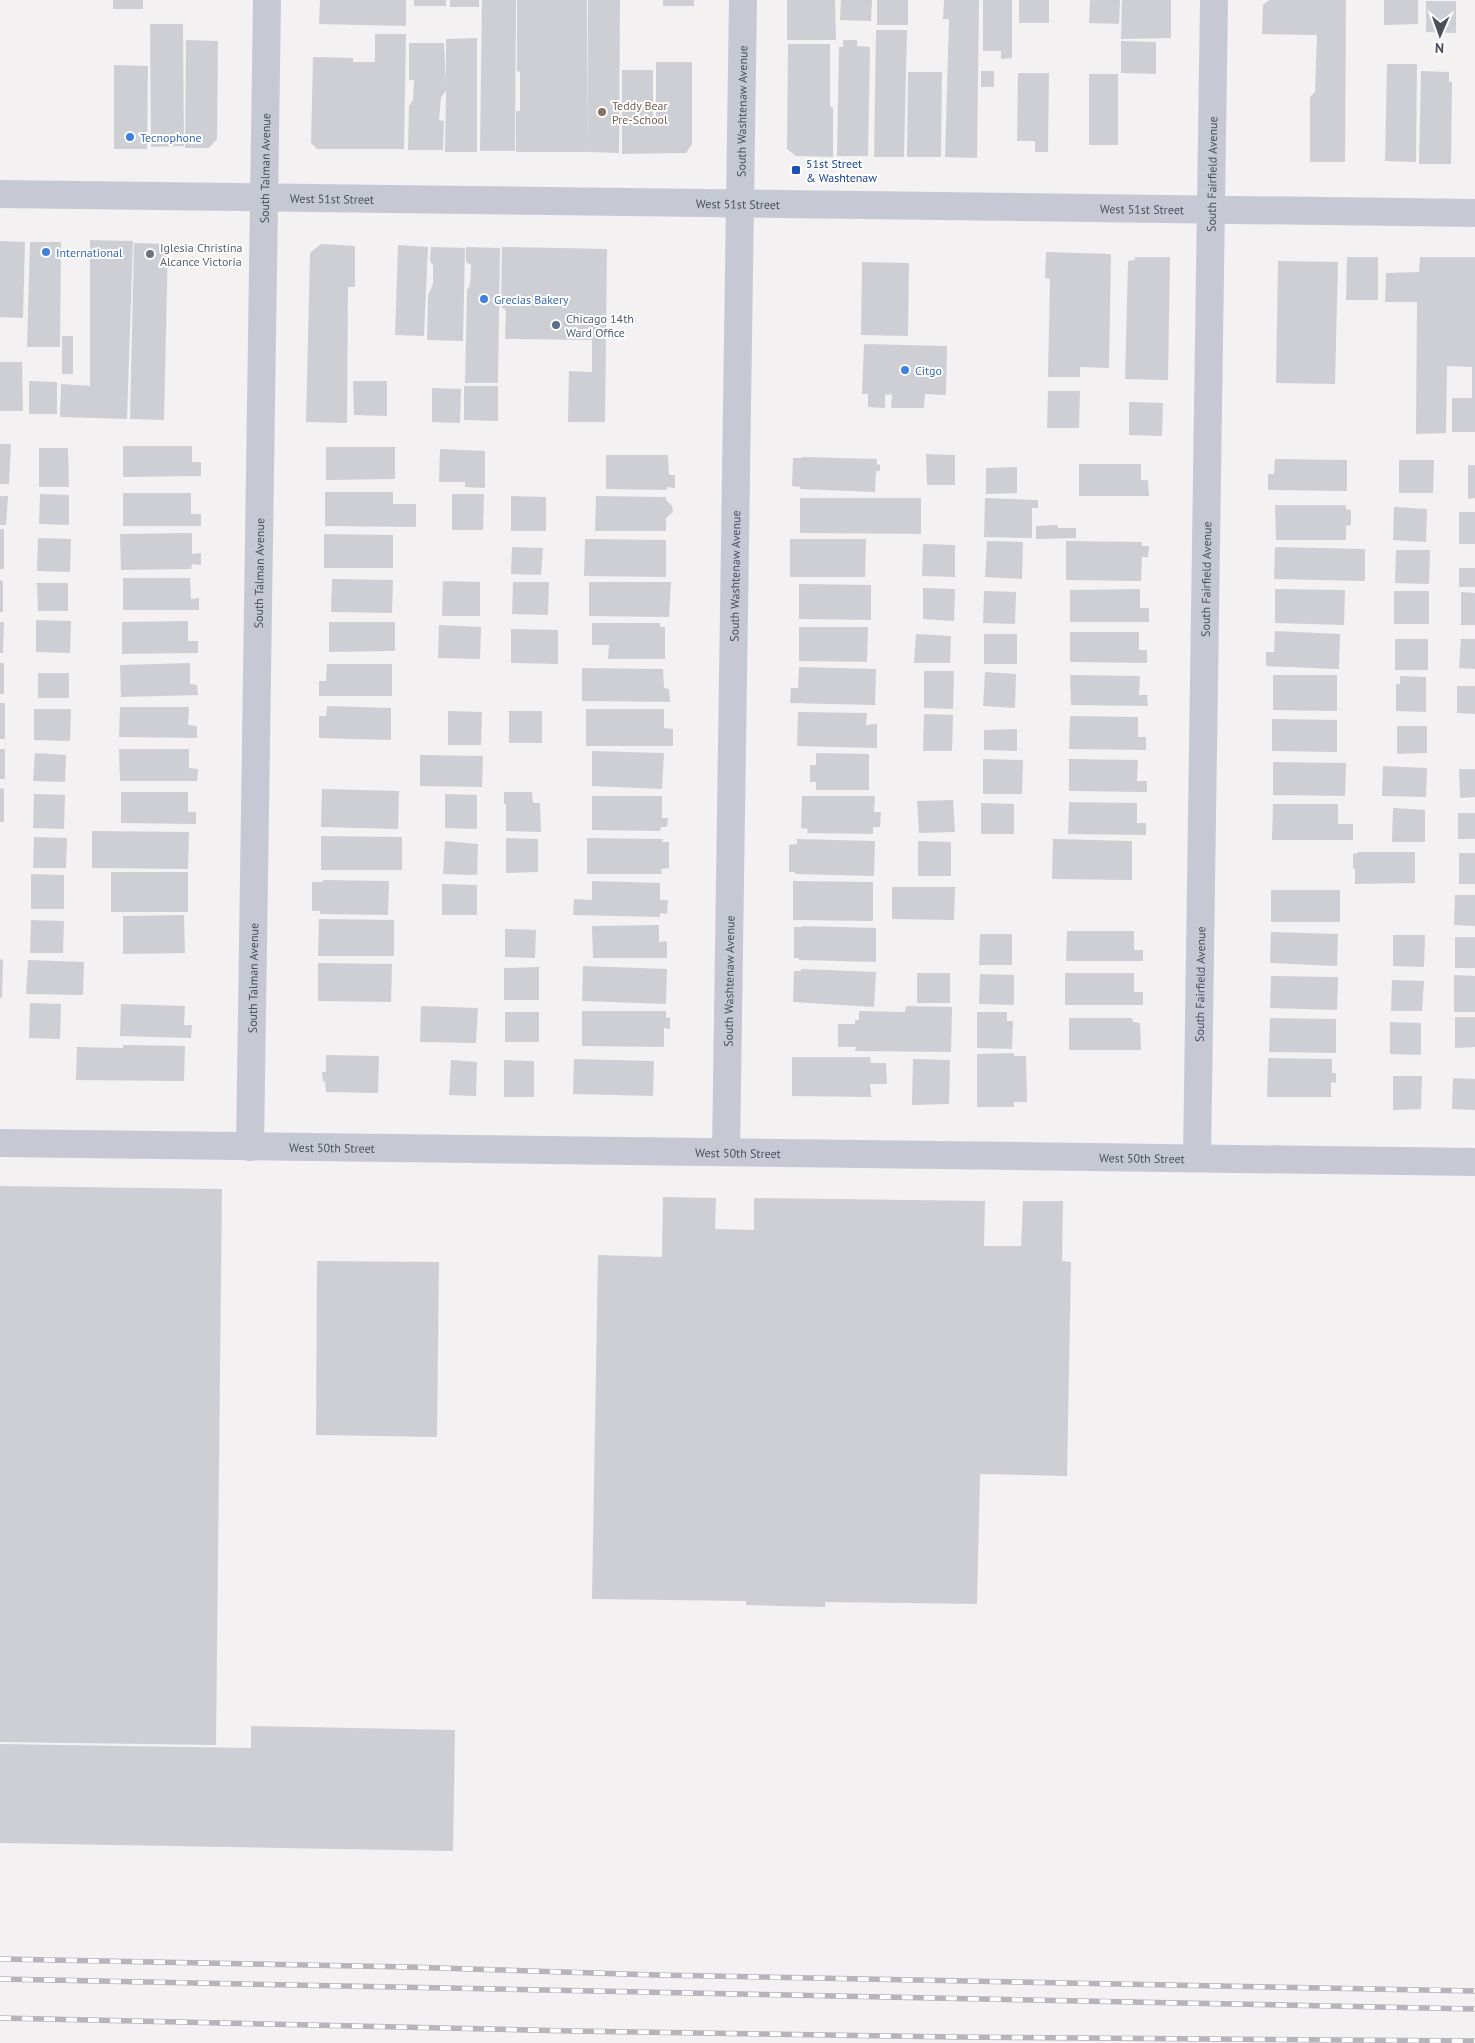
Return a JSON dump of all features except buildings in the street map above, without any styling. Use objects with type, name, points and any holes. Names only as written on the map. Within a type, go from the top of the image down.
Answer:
[{"type":"street","name":"South Talman Avenue","points":[[250,1146],[267,0]]},
{"type":"street","name":"South Washtenaw Avenue","points":[[726,1152],[743,0]]},
{"type":"street","name":"South Fairfield Avenue","points":[[1197,1158],[1214,0]]},
{"type":"street","name":"West 51st Street","points":[[0,194],[1475,213]]},
{"type":"street","name":"West 50th Street","points":[[0,1143],[1475,1162]]},
{"type":"railway","points":[[0,1959],[407,1967],[656,1975],[1475,1991]]},
{"type":"railway","points":[[0,1979],[1475,2009]]},
{"type":"railway","points":[[0,2018],[571,2031],[954,2037],[1475,2041]]},
{"type":"place","name":"Teddy Bear Pre-School","points":[[602,112]]},
{"type":"place","name":"Tecnophone","points":[[130,137]]},
{"type":"place","name":"51st Street & Washtenaw","points":[[796,170]]},
{"type":"place","name":"International","points":[[46,252]]},
{"type":"place","name":"Iglesia Christina Alcance Victoria","points":[[150,254]]},
{"type":"place","name":"Grecias Bakery","points":[[484,299]]},
{"type":"place","name":"Chicago 14th Ward Office","points":[[556,325]]},
{"type":"place","name":"Citgo","points":[[905,370]]}]
